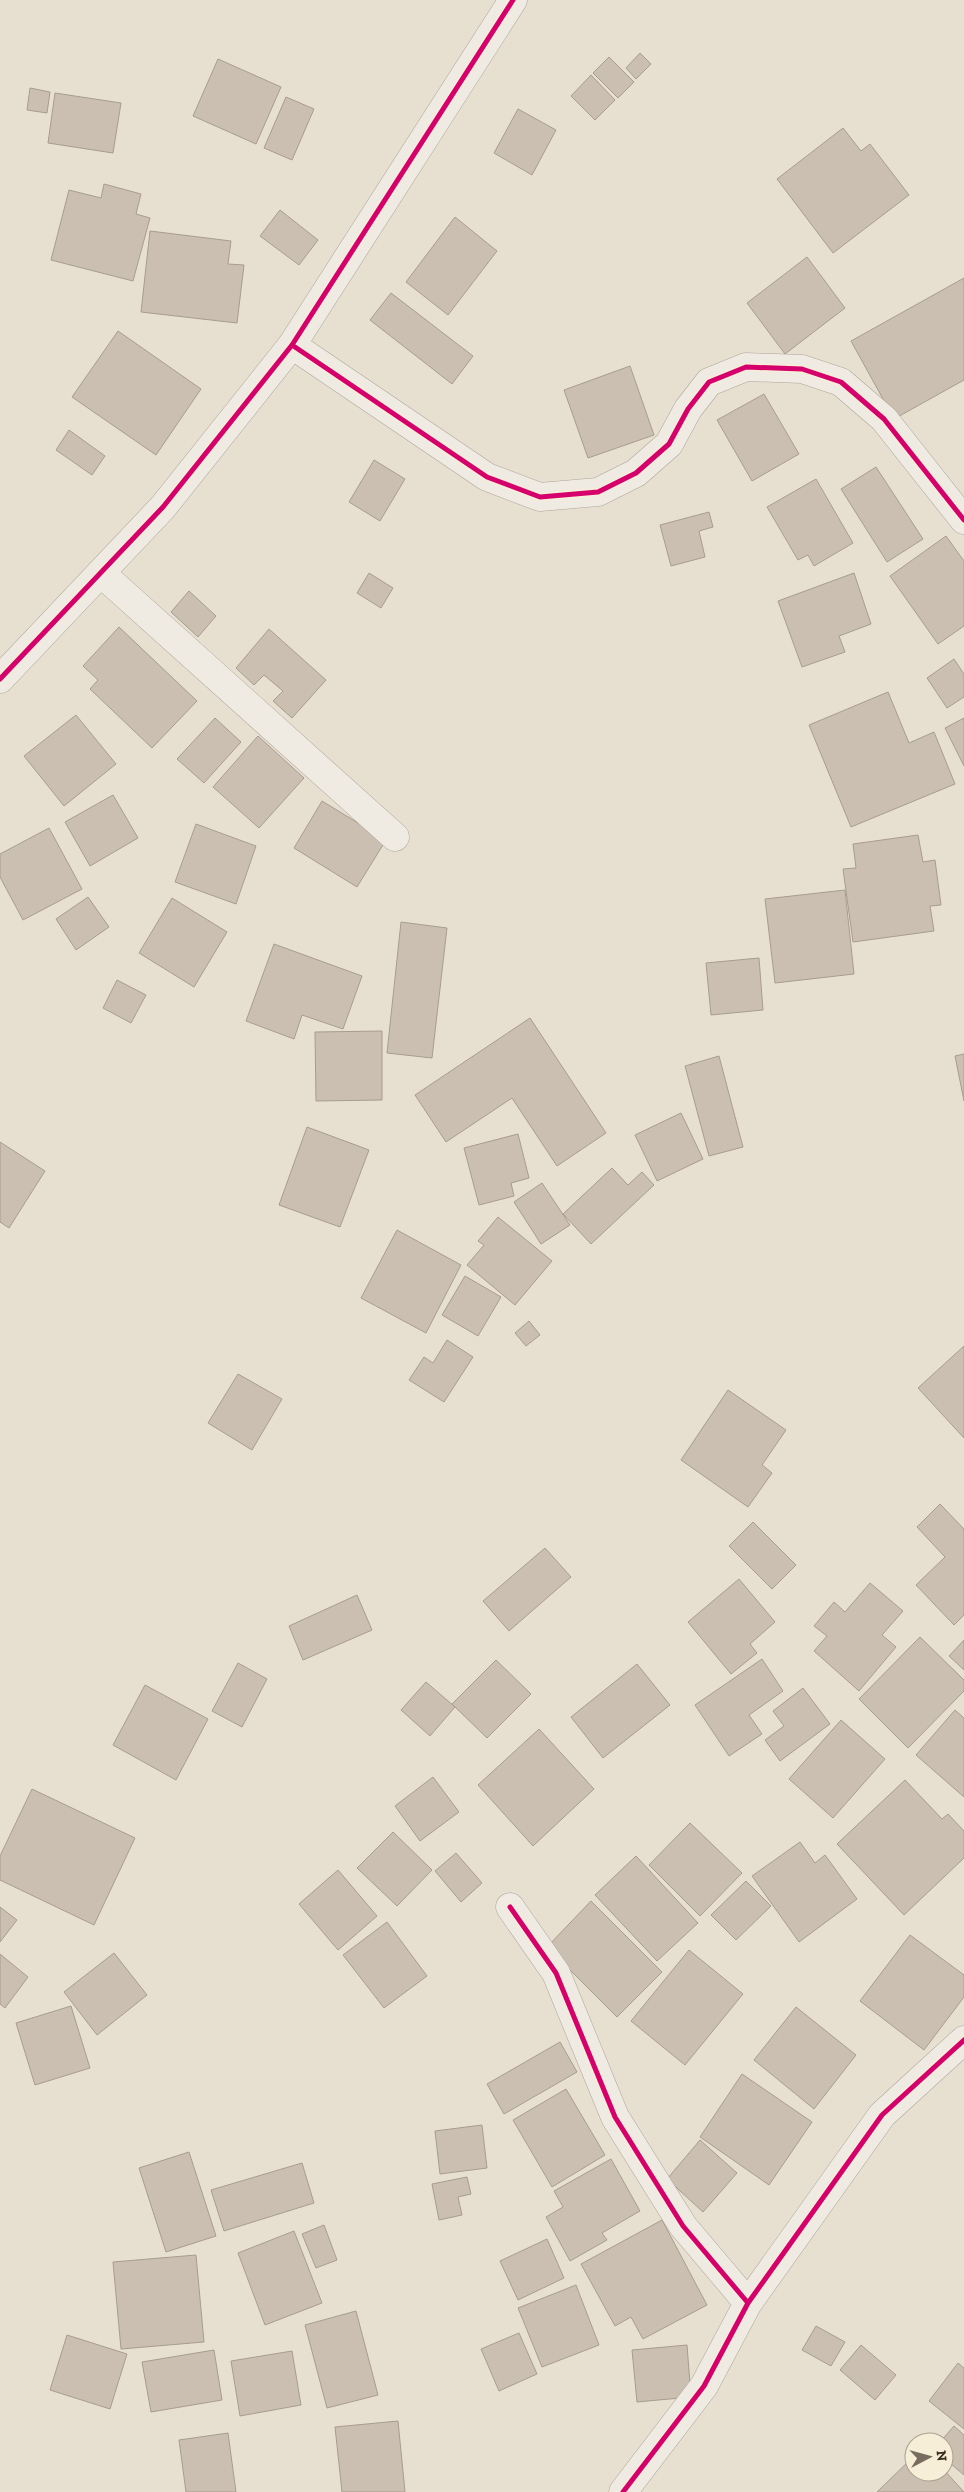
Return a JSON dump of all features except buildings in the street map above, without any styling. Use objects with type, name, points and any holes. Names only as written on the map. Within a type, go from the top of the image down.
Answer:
[{"type":"street","points":[[0,679],[163,507],[292,345],[513,0]]},
{"type":"street","points":[[292,345],[487,477],[540,497],[598,492],[636,473],[669,444],[688,410],[708,382],[746,367],[802,368],[841,382],[884,418],[964,520]]},
{"type":"street","points":[[101,573],[395,837]]},
{"type":"street","points":[[510,1907],[556,1973],[615,2117],[683,2226],[748,2302]]},
{"type":"street","points":[[623,2492],[704,2386],[748,2302],[882,2115],[964,2040]]},
{"type":"cycle path","points":[[0,679],[163,507],[292,345],[513,0]]},
{"type":"cycle path","points":[[292,345],[487,477],[540,497],[598,492],[636,473],[669,444],[688,409],[709,382],[746,367],[802,369],[841,382],[884,419],[964,520]]},
{"type":"cycle path","points":[[510,1907],[556,1973],[615,2117],[683,2226],[748,2303]]},
{"type":"cycle path","points":[[623,2492],[704,2386],[748,2303],[882,2115],[964,2040]]}]
